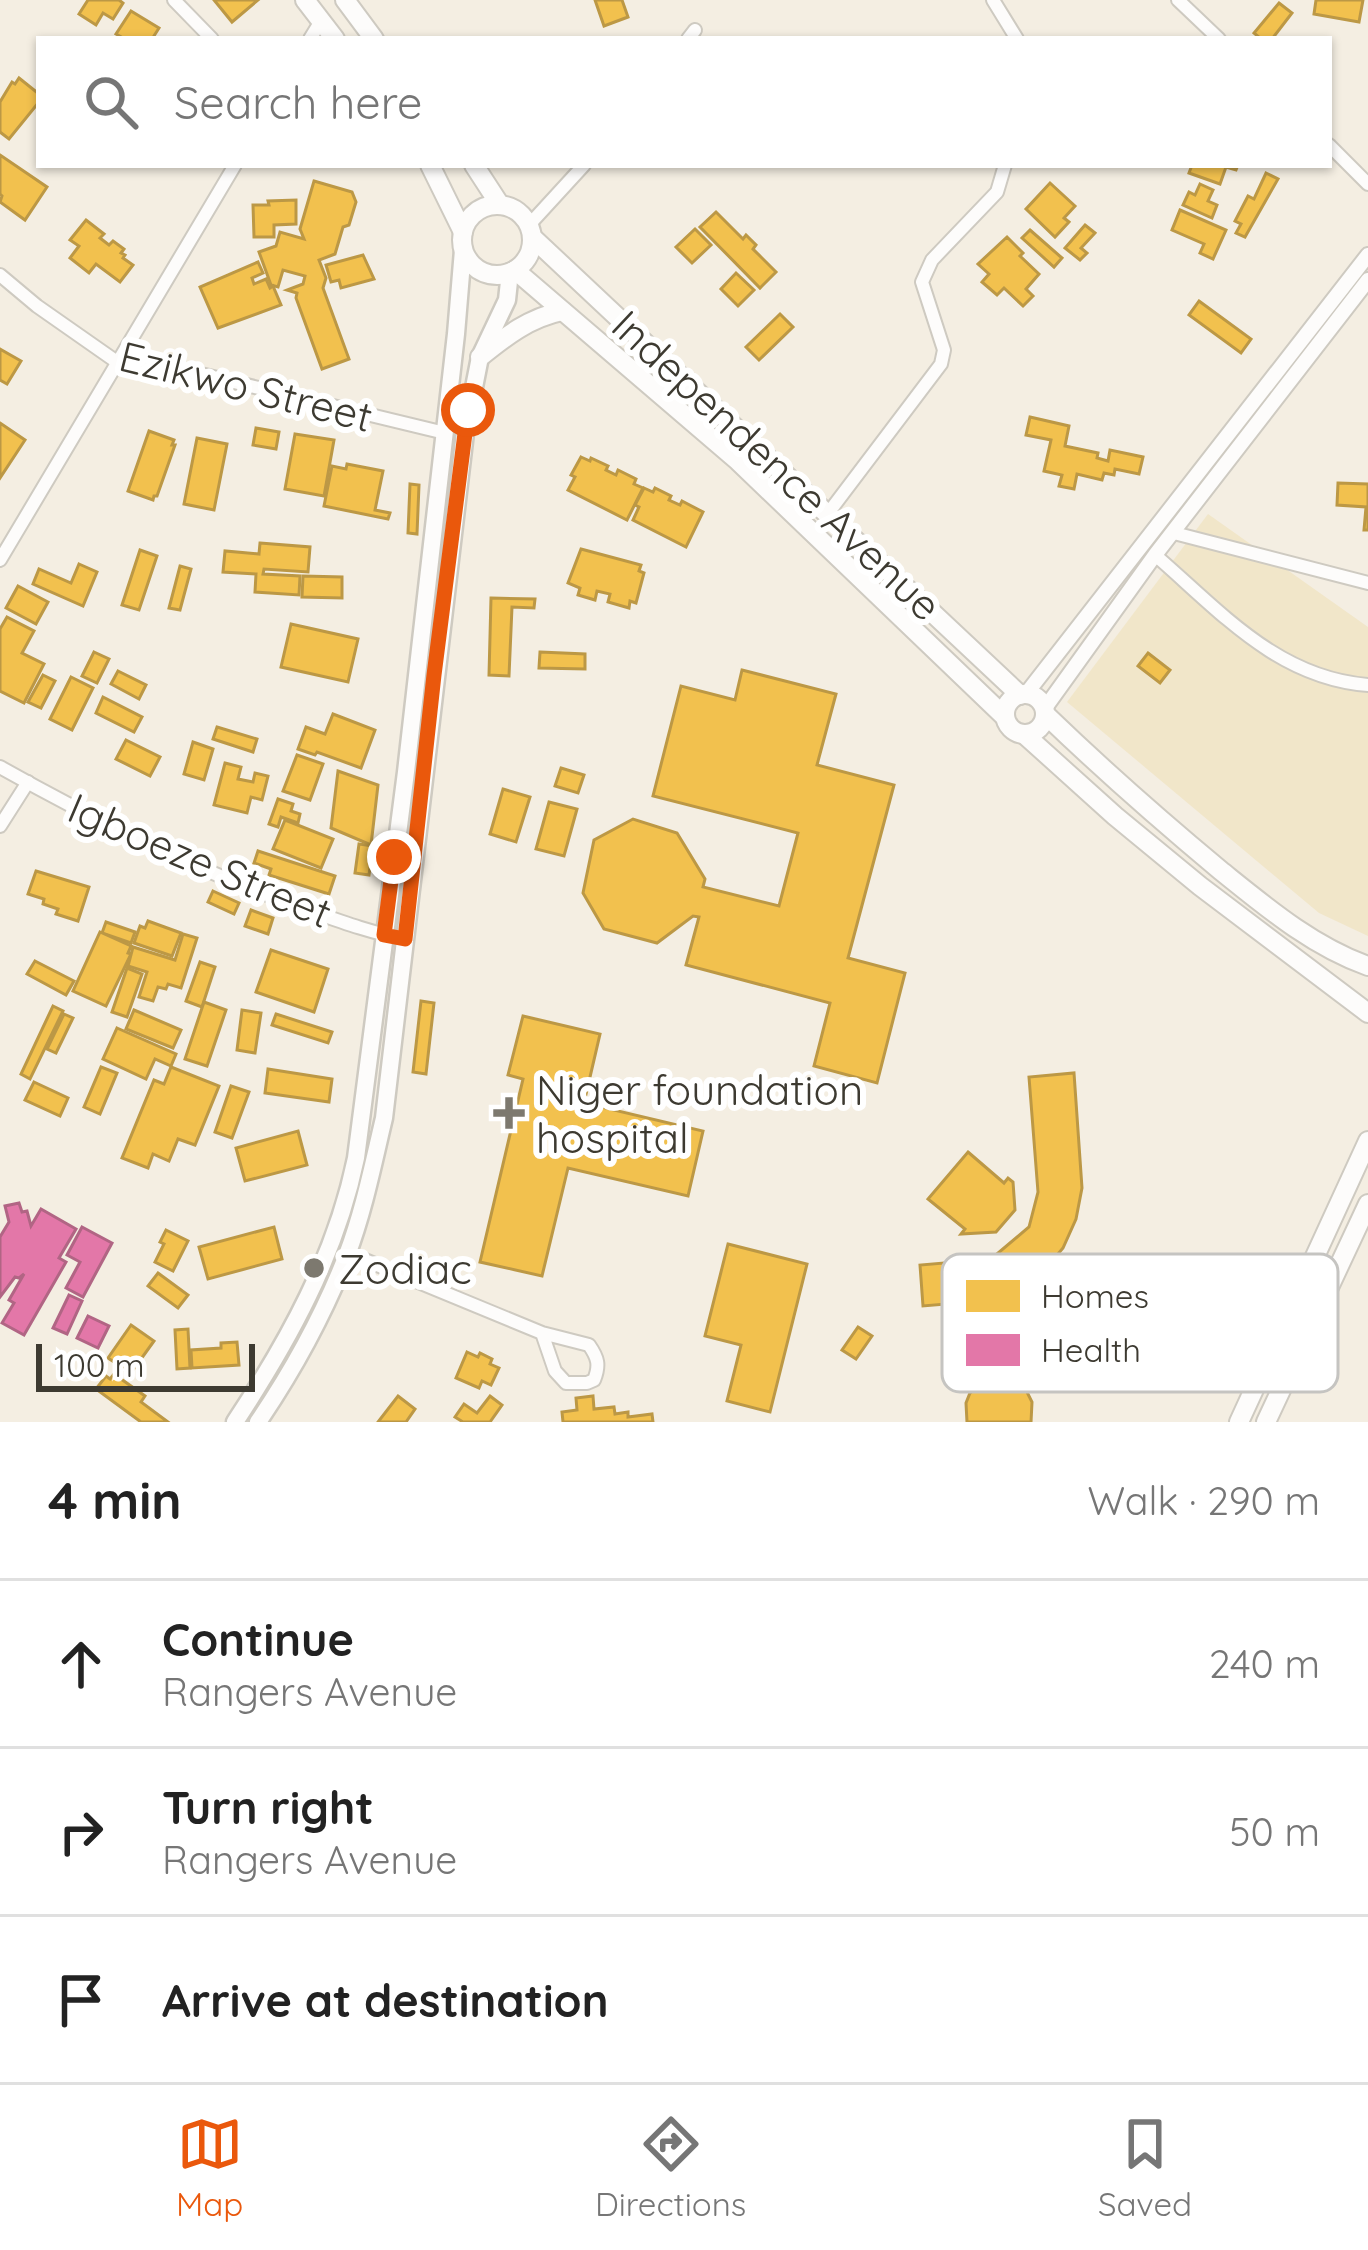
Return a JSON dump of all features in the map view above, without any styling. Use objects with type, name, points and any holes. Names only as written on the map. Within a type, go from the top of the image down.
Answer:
[{"type":"main road","points":[[305,0],[333,36]]},
{"type":"main road","points":[[345,0],[372,36]]},
{"type":"main road","points":[[235,1422],[302,1311],[327,1253],[347,1196],[362,1121],[406,772],[463,241],[468,221],[488,206],[518,211],[531,231],[529,256],[513,271],[499,275],[477,268],[463,241],[431,168]]},
{"type":"main road","points":[[476,168],[500,205]]},
{"type":"main road","name":"Independence Avenue","points":[[531,231],[1023,694]]},
{"type":"main road","points":[[258,1422],[317,1324],[347,1253],[384,1118],[465,433],[480,357],[507,300],[513,271]]},
{"type":"main road","name":"Independence Avenue","points":[[513,271],[738,461],[1005,717]]},
{"type":"main road","points":[[480,357],[518,328],[562,310]]},
{"type":"main road","points":[[1368,966],[1315,940],[1263,904],[1148,810],[1045,712],[1038,698],[1023,694],[1007,705],[1005,717],[1012,729],[1024,734],[1183,872],[1368,1013]]},
{"type":"main road","points":[[1024,734],[1039,729],[1045,712]]},
{"type":"main road","points":[[1316,1254],[1368,1142]]},
{"type":"main road","points":[[1338,1268],[1368,1204]]},
{"type":"main road","points":[[1239,1422],[1253,1392]]},
{"type":"main road","points":[[1266,1422],[1280,1392]]},
{"type":"street","points":[[174,0],[209,36]]},
{"type":"street","points":[[993,0],[1015,36]]},
{"type":"street","points":[[1178,0],[1216,36]]},
{"type":"street","points":[[312,36],[321,21]]},
{"type":"street","points":[[1332,148],[1368,184]]},
{"type":"street","points":[[0,560],[233,168]]},
{"type":"street","points":[[531,231],[582,168]]},
{"type":"street","points":[[829,512],[941,364],[944,350],[922,282],[932,260],[998,192],[1004,168]]},
{"type":"street","points":[[1023,694],[1368,255]]},
{"type":"street","name":"Ezikwo Street","points":[[0,275],[117,362],[180,369],[445,433]]},
{"type":"street","points":[[1045,712],[1155,555],[1368,280]]},
{"type":"street","points":[[1296,344],[1310,356]]},
{"type":"street","points":[[1174,533],[1368,583]]},
{"type":"street","points":[[1155,555],[1257,644],[1287,663],[1368,686]]},
{"type":"street","name":"Igboeze Street","points":[[0,767],[200,870],[405,939]]},
{"type":"street","points":[[0,826],[28,782]]},
{"type":"street","points":[[347,1253],[542,1333],[589,1345],[599,1368],[594,1380],[566,1383],[555,1371],[542,1333]]},
{"type":"shaded area","points":[[1208,514],[1368,627],[1368,936],[1319,913],[1067,702]]},
{"type":"building: Homes","points":[[88,0],[123,3],[113,19],[103,13],[96,25],[79,14]]},
{"type":"building: Homes","points":[[214,0],[258,0],[232,22]]},
{"type":"building: Homes","points":[[595,0],[622,0],[628,17],[604,26]]},
{"type":"building: Homes","points":[[1316,0],[1363,0],[1359,22],[1314,14]]},
{"type":"building: Homes","points":[[1279,3],[1292,13],[1274,36],[1254,33]]},
{"type":"building: Homes","points":[[131,11],[159,28],[154,36],[116,34]]},
{"type":"building: Homes","points":[[19,78],[36,92],[36,106],[9,139],[0,132],[0,102]]},
{"type":"building: Homes","points":[[0,155],[47,187],[25,220],[0,202]]},
{"type":"building: Homes","points":[[1191,168],[1226,168],[1220,184],[1189,173]]},
{"type":"building: Homes","points":[[1266,173],[1278,179],[1245,237],[1236,233],[1241,224],[1235,221],[1248,196],[1254,199]]},
{"type":"building: Homes","points":[[314,181],[352,192],[356,202],[335,254],[319,260],[326,278],[323,288],[349,359],[322,369],[297,293],[287,290],[303,284],[305,276],[283,270],[278,287],[271,285],[259,252],[276,246],[280,232],[304,239],[300,229]]},
{"type":"building: Homes","points":[[1050,183],[1075,206],[1064,218],[1069,222],[1055,237],[1026,209]]},
{"type":"building: Homes","points":[[1200,184],[1213,190],[1208,201],[1217,205],[1212,218],[1183,205]]},
{"type":"building: Homes","points":[[296,200],[296,224],[274,225],[274,237],[254,237],[253,205]]},
{"type":"building: Homes","points":[[1180,210],[1226,230],[1213,259],[1200,253],[1204,244],[1172,230]]},
{"type":"building: Homes","points":[[716,212],[743,239],[746,235],[756,245],[753,249],[776,272],[760,288],[700,227]]},
{"type":"building: Homes","points":[[86,220],[104,234],[100,238],[109,245],[113,241],[124,249],[123,258],[133,265],[120,282],[96,264],[89,273],[70,258],[79,246],[70,240]]},
{"type":"building: Homes","points":[[1085,225],[1095,233],[1081,248],[1087,253],[1080,260],[1065,248]]},
{"type":"building: Homes","points":[[695,229],[711,245],[692,263],[676,247]]},
{"type":"building: Homes","points":[[1030,230],[1062,258],[1054,267],[1022,238]]},
{"type":"building: Homes","points":[[1007,237],[1039,274],[1026,289],[1033,296],[1023,306],[1004,288],[997,295],[982,282],[989,274],[978,264]]},
{"type":"building: Homes","points":[[363,255],[374,279],[341,288],[339,280],[331,282],[326,265]]},
{"type":"building: Homes","points":[[258,262],[263,273],[252,278],[254,284],[266,279],[281,305],[218,328],[200,287]]},
{"type":"building: Homes","points":[[736,273],[754,290],[738,306],[721,289]]},
{"type":"building: Homes","points":[[1199,301],[1251,339],[1241,353],[1189,315]]},
{"type":"building: Homes","points":[[780,314],[793,327],[759,360],[746,347]]},
{"type":"building: Homes","points":[[0,349],[21,361],[7,384],[0,380]]},
{"type":"building: Homes","points":[[1030,417],[1069,426],[1065,446],[1098,453],[1097,458],[1108,461],[1110,450],[1143,457],[1139,474],[1115,469],[1114,475],[1104,473],[1102,480],[1077,474],[1074,489],[1059,486],[1062,475],[1044,471],[1051,440],[1026,435]]},
{"type":"building: Homes","points":[[0,423],[25,440],[0,478]]},
{"type":"building: Homes","points":[[256,428],[279,432],[276,449],[253,445]]},
{"type":"building: Homes","points":[[149,431],[174,440],[175,445],[153,500],[128,491]]},
{"type":"building: Homes","points":[[295,434],[334,440],[324,496],[285,489]]},
{"type":"building: Homes","points":[[197,438],[227,444],[214,510],[184,504]]},
{"type":"building: Homes","points":[[581,457],[608,466],[606,470],[616,475],[618,470],[636,479],[634,484],[643,488],[627,520],[568,490]]},
{"type":"building: Homes","points":[[347,464],[383,471],[375,510],[390,513],[388,519],[324,506],[332,466],[346,469]]},
{"type":"building: Homes","points":[[1338,483],[1368,484],[1368,530],[1364,530],[1366,507],[1337,505]]},
{"type":"building: Homes","points":[[410,484],[419,485],[417,534],[408,533]]},
{"type":"building: Homes","points":[[644,488],[653,492],[655,488],[671,496],[669,500],[703,512],[686,547],[633,520]]},
{"type":"building: Homes","points":[[260,543],[310,547],[308,572],[264,569],[263,574],[300,576],[299,595],[255,592],[256,574],[223,572],[225,551],[259,554]]},
{"type":"building: Homes","points":[[581,549],[641,565],[639,571],[644,573],[636,603],[630,601],[629,608],[608,602],[610,594],[597,591],[595,600],[578,595],[580,588],[568,583]]},
{"type":"building: Homes","points":[[140,550],[157,556],[139,610],[122,605]]},
{"type":"building: Homes","points":[[79,564],[97,572],[83,606],[33,584],[39,569],[71,583]]},
{"type":"building: Homes","points":[[180,566],[191,569],[180,610],[169,608]]},
{"type":"building: Homes","points":[[303,576],[342,577],[342,598],[302,597]]},
{"type":"building: Homes","points":[[18,586],[48,602],[36,624],[6,608]]},
{"type":"building: Homes","points":[[491,598],[535,599],[534,608],[512,607],[509,676],[489,675]]},
{"type":"building: Homes","points":[[7,617],[34,631],[22,653],[44,664],[24,703],[0,691],[0,629]]},
{"type":"building: Homes","points":[[291,624],[358,639],[348,682],[281,667]]},
{"type":"building: Homes","points":[[94,652],[109,659],[97,683],[82,676]]},
{"type":"building: Homes","points":[[540,652],[585,654],[585,669],[539,668]]},
{"type":"building: Homes","points":[[1148,653],[1170,670],[1160,683],[1138,666]]},
{"type":"building: Homes","points":[[742,670],[836,694],[817,765],[894,785],[848,958],[905,973],[877,1083],[814,1066],[830,1003],[686,965],[699,917],[693,916],[657,943],[604,929],[583,893],[594,840],[633,819],[677,833],[705,879],[703,887],[779,906],[798,833],[653,796],[681,686],[735,700]]},
{"type":"building: Homes","points":[[118,671],[146,685],[139,699],[111,684]]},
{"type":"building: Homes","points":[[43,675],[55,681],[41,708],[28,702]]},
{"type":"building: Homes","points":[[71,677],[93,688],[72,730],[50,719]]},
{"type":"building: Homes","points":[[103,697],[142,717],[134,732],[96,713]]},
{"type":"building: Homes","points":[[333,714],[375,730],[361,768],[298,749],[306,727],[325,734]]},
{"type":"building: Homes","points":[[217,727],[257,739],[253,752],[213,739]]},
{"type":"building: Homes","points":[[126,740],[160,757],[150,776],[116,759]]},
{"type":"building: Homes","points":[[193,742],[213,749],[204,780],[184,774]]},
{"type":"building: Homes","points":[[297,755],[323,764],[310,800],[283,791]]},
{"type":"building: Homes","points":[[225,763],[241,767],[238,779],[253,782],[255,773],[268,776],[262,800],[251,797],[247,813],[214,805]]},
{"type":"building: Homes","points":[[561,768],[584,775],[578,793],[555,786]]},
{"type":"building: Homes","points":[[338,771],[378,785],[371,845],[331,828]]},
{"type":"building: Homes","points":[[503,789],[530,797],[516,842],[490,834]]},
{"type":"building: Homes","points":[[278,799],[293,804],[291,811],[300,814],[298,823],[281,817],[278,827],[269,824]]},
{"type":"building: Homes","points":[[549,802],[577,809],[564,856],[536,849]]},
{"type":"building: Homes","points":[[285,820],[333,839],[321,868],[273,849]]},
{"type":"building: Homes","points":[[359,844],[373,846],[369,875],[355,873]]},
{"type":"building: Homes","points":[[258,851],[335,876],[329,894],[269,875],[271,869],[254,863]]},
{"type":"building: Homes","points":[[36,871],[89,887],[78,921],[56,914],[58,909],[43,904],[44,899],[28,894]]},
{"type":"building: Homes","points":[[213,891],[239,903],[234,914],[208,902]]},
{"type":"building: Homes","points":[[251,910],[273,918],[268,934],[245,926]]},
{"type":"building: Homes","points":[[148,921],[181,933],[172,956],[134,943],[140,926],[145,928]]},
{"type":"building: Homes","points":[[106,922],[135,932],[131,943],[102,933]]},
{"type":"building: Homes","points":[[100,932],[131,946],[106,1006],[73,991]]},
{"type":"building: Homes","points":[[183,934],[197,938],[181,988],[158,987],[153,1001],[139,997],[147,972],[128,966],[133,947],[175,960]]},
{"type":"building: Homes","points":[[271,950],[328,969],[314,1012],[256,992]]},
{"type":"building: Homes","points":[[35,961],[74,981],[66,995],[27,974]]},
{"type":"building: Homes","points":[[200,962],[215,967],[202,1007],[186,1001]]},
{"type":"building: Homes","points":[[127,968],[142,974],[127,1017],[112,1012]]},
{"type":"building: Homes","points":[[421,1001],[434,1003],[426,1074],[413,1072]]},
{"type":"building: Homes","points":[[204,1002],[226,1010],[207,1066],[185,1059]]},
{"type":"building: Homes","points":[[53,1006],[63,1011],[30,1079],[21,1074]]},
{"type":"building: Homes","points":[[134,1010],[181,1030],[173,1048],[126,1029]]},
{"type":"building: Homes","points":[[242,1010],[261,1013],[255,1053],[237,1050]]},
{"type":"building: Homes","points":[[64,1014],[73,1018],[56,1053],[47,1049]]},
{"type":"building: Homes","points":[[276,1014],[332,1032],[328,1043],[272,1025]]},
{"type":"building: Homes","points":[[523,1016],[600,1034],[584,1103],[703,1131],[688,1196],[568,1168],[542,1276],[480,1262],[523,1079],[508,1075]]},
{"type":"building: Homes","points":[[117,1028],[176,1054],[171,1066],[155,1059],[146,1079],[103,1059]]},
{"type":"building: Homes","points":[[101,1067],[117,1073],[100,1114],[84,1107]]},
{"type":"building: Homes","points":[[171,1067],[219,1086],[195,1145],[178,1139],[169,1161],[153,1154],[148,1168],[122,1158],[154,1080],[164,1084]]},
{"type":"building: Homes","points":[[268,1069],[332,1079],[329,1102],[265,1093]]},
{"type":"building: Homes","points":[[1074,1073],[1082,1188],[1076,1219],[1058,1254],[997,1254],[1029,1227],[1038,1192],[1029,1077]]},
{"type":"building: Homes","points":[[34,1082],[68,1098],[60,1116],[25,1100]]},
{"type":"building: Homes","points":[[231,1086],[249,1092],[232,1138],[215,1132]]},
{"type":"building: Homes","points":[[298,1131],[307,1165],[245,1181],[236,1148]]},
{"type":"building: Homes","points":[[968,1152],[1004,1183],[1008,1178],[1013,1182],[1015,1210],[996,1232],[961,1234],[965,1229],[928,1199]]},
{"type":"building: Homes","points":[[274,1227],[282,1259],[208,1279],[199,1247]]},
{"type":"building: Homes","points":[[166,1230],[188,1241],[173,1271],[155,1262]]},
{"type":"building: Homes","points":[[728,1244],[807,1264],[770,1412],[727,1401],[741,1345],[705,1336]]},
{"type":"building: Homes","points":[[942,1263],[942,1304],[923,1306],[920,1265]]},
{"type":"building: Homes","points":[[158,1273],[188,1295],[178,1308],[148,1286]]},
{"type":"building: Homes","points":[[131,1325],[154,1341],[131,1373],[108,1358]]},
{"type":"building: Homes","points":[[858,1327],[872,1336],[856,1359],[842,1350]]},
{"type":"building: Homes","points":[[188,1329],[190,1368],[177,1369],[175,1330]]},
{"type":"building: Homes","points":[[237,1342],[239,1365],[192,1368],[191,1350]]},
{"type":"building: Homes","points":[[467,1352],[492,1359],[490,1364],[499,1368],[491,1385],[482,1381],[479,1388],[456,1378]]},
{"type":"building: Homes","points":[[114,1374],[145,1396],[141,1402],[168,1422],[141,1422],[96,1389]]},
{"type":"building: Homes","points":[[1027,1392],[1032,1402],[1031,1422],[967,1422],[970,1393]]},
{"type":"building: Homes","points":[[398,1396],[415,1409],[406,1422],[378,1422]]},
{"type":"building: Homes","points":[[490,1396],[502,1405],[490,1422],[463,1422],[455,1417],[464,1404],[477,1413]]},
{"type":"building: Homes","points":[[593,1396],[594,1409],[614,1407],[615,1414],[628,1412],[628,1417],[652,1414],[653,1422],[563,1422],[562,1412],[577,1410],[576,1398]]},
{"type":"building: Health","points":[[19,1203],[31,1226],[41,1209],[76,1229],[59,1258],[66,1262],[24,1335],[2,1323],[24,1274],[15,1277],[0,1297],[0,1237],[9,1222],[5,1206]]},
{"type":"building: Health","points":[[82,1227],[112,1243],[83,1297],[66,1288],[80,1262],[67,1255]]},
{"type":"building: Health","points":[[69,1295],[82,1301],[67,1334],[53,1328]]},
{"type":"building: Health","points":[[88,1316],[109,1326],[98,1348],[77,1338]]},
{"type":"place","name":"Niger foundation hospital","points":[[509,1113]]},
{"type":"place","name":"Zodiac","points":[[314,1268]]},
{"type":"route","points":[[394,857],[384,935],[405,939],[468,410]]}]
